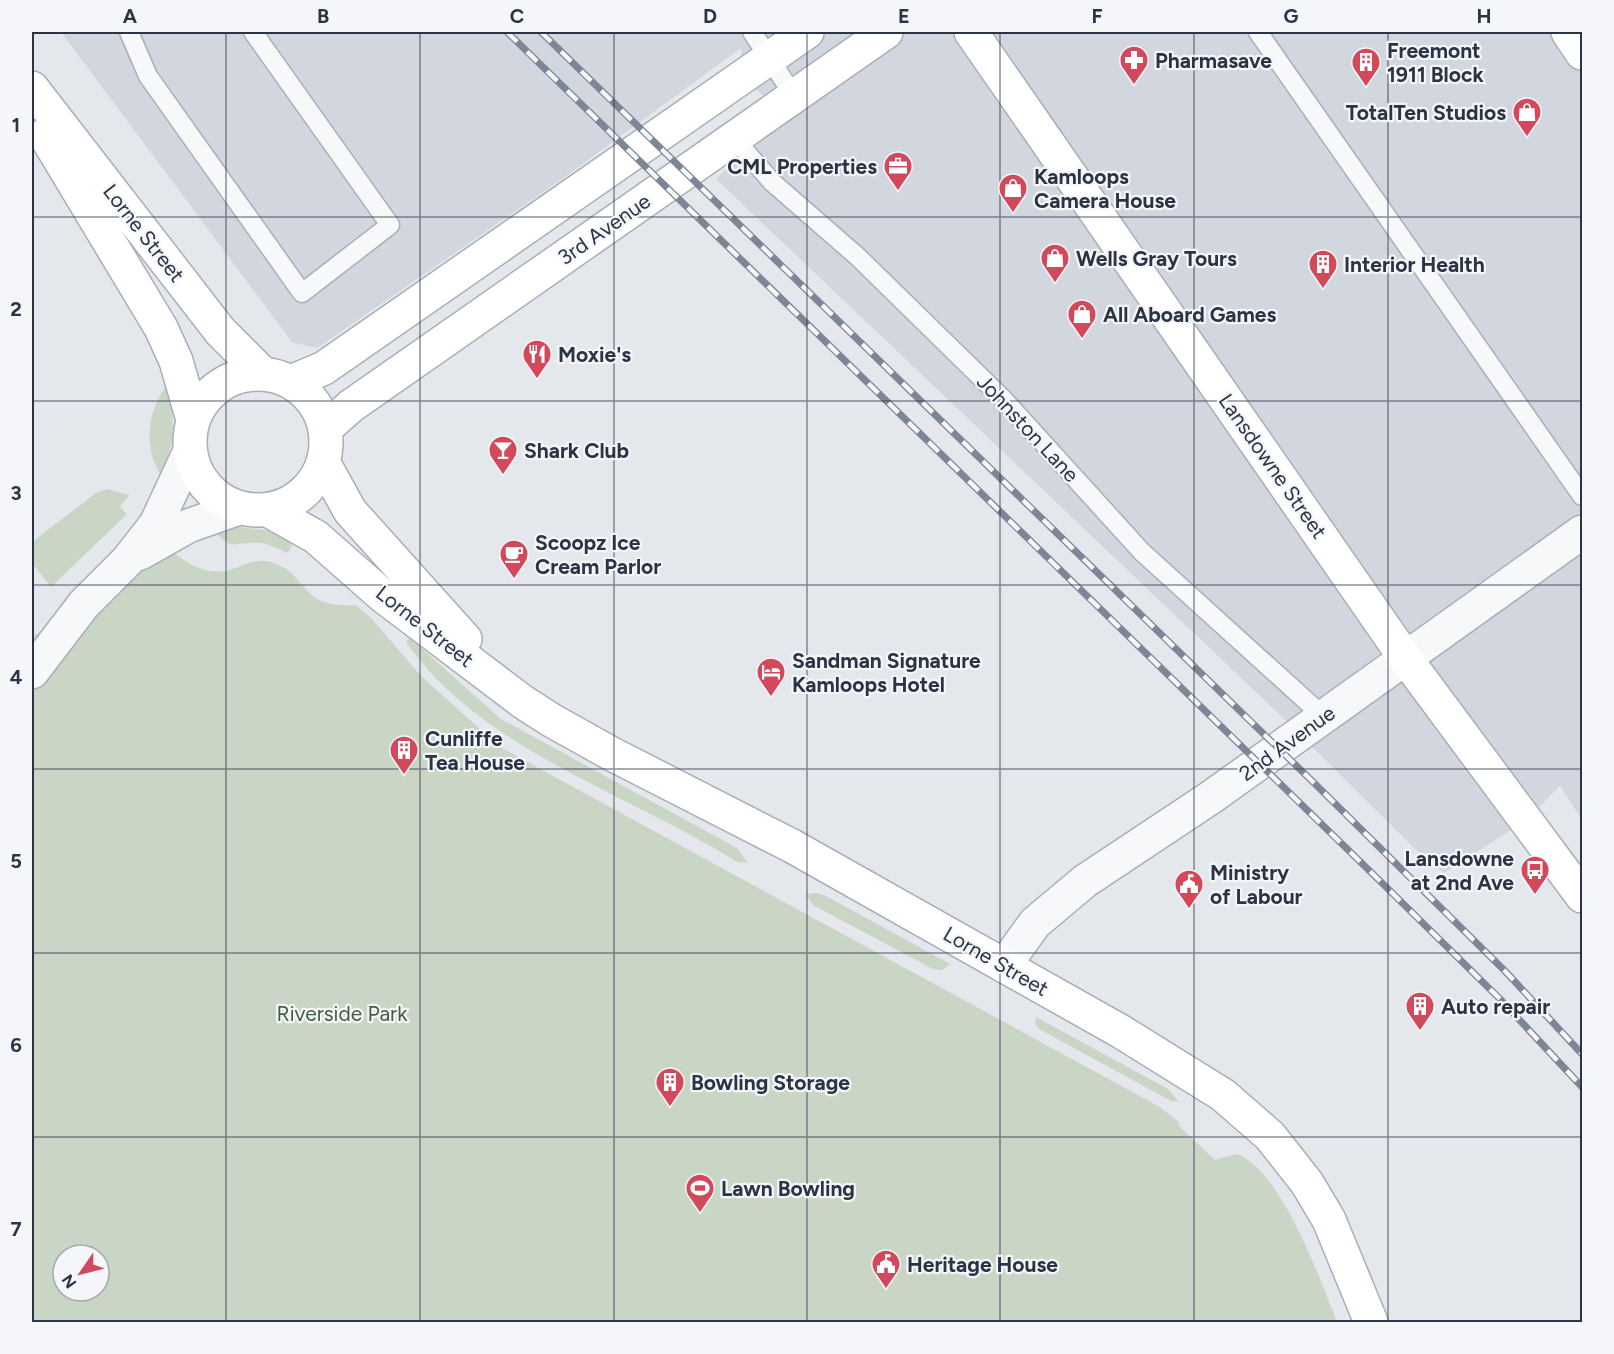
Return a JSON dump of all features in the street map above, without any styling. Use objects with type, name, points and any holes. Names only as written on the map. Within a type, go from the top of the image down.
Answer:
[{"type":"street","points":[[32,672],[84,604],[128,560],[156,524],[191,436],[201,404],[212,390],[244,375],[276,378],[324,368],[760,45],[807,32]]},
{"type":"street","name":"3rd Avenue","points":[[325,429],[351,406],[886,32]]},
{"type":"street","name":"Lansdowne Street","points":[[971,32],[1406,659],[1582,896]]},
{"type":"street","points":[[1568,32],[1582,53]]},
{"type":"street","name":"Lorne Street","points":[[32,88],[220,331],[276,378]]},
{"type":"street","name":"Lorne Street","points":[[32,112],[161,328],[176,361],[191,436]]},
{"type":"street","points":[[128,560],[189,526],[254,509],[287,504],[303,494],[315,479],[323,462],[325,429],[318,410],[307,394],[276,378]]},
{"type":"street","points":[[191,436],[196,470],[206,487],[221,500],[254,509]]},
{"type":"street","name":"Lorne Street","points":[[323,462],[350,511],[366,531],[523,702]]},
{"type":"street","name":"Lorne Street","points":[[254,509],[316,537],[383,596],[523,702],[610,753],[792,846],[1004,966],[1195,1076],[1246,1113],[1270,1136],[1295,1167],[1329,1220],[1371,1323]]},
{"type":"street","name":"2nd Avenue","points":[[1004,966],[1035,923],[1085,881],[1210,798],[1582,532]]},
{"type":"lane","points":[[129,32],[148,76],[302,293],[390,225],[253,32]]},
{"type":"lane","points":[[1258,32],[1582,496]]},
{"type":"lane","points":[[760,45],[794,96]]},
{"type":"lane","name":"Johnston Lane","points":[[734,138],[772,182],[858,257],[1004,400],[1142,552],[1323,716]]},
{"type":"shaded area","points":[[61,32],[1582,32],[1582,820],[1560,786],[1525,821],[1444,873],[1413,847],[1279,714],[716,179],[779,118],[779,114],[744,75],[741,48],[562,179],[317,348],[292,342]]},
{"type":"green space","points":[[171,379],[173,437],[163,479],[152,453],[150,428],[157,403]]},
{"type":"green space","points":[[107,489],[129,495],[120,507],[127,514],[51,587],[32,563],[32,542],[96,493]]},
{"type":"green space","points":[[233,526],[272,531],[294,541],[288,553],[264,544],[230,544],[214,530]]},
{"type":"green space","name":"Riverside Park","points":[[171,549],[190,564],[213,571],[230,570],[257,561],[268,561],[286,569],[314,597],[324,602],[356,605],[372,619],[421,676],[500,747],[1160,1107],[1180,1123],[1178,1125],[1215,1160],[1237,1154],[1254,1164],[1284,1204],[1310,1255],[1337,1322],[32,1322],[32,637]]},
{"type":"green space","points":[[410,638],[501,719],[737,848],[748,863],[737,862],[695,837],[559,767],[516,741],[475,713],[438,680],[406,642]]},
{"type":"green space","points":[[817,893],[950,964],[942,970],[933,969],[813,905],[805,894]]},
{"type":"green space","points":[[1036,1017],[1168,1089],[1179,1102],[1171,1101],[1039,1029],[1035,1024]]},
{"type":"railway","points":[[507,32],[1378,879],[1500,999],[1582,1087]]},
{"type":"railway","points":[[541,32],[1309,778],[1505,971],[1582,1054]]},
{"type":"place","name":"Pharmasave","points":[[1134,86]]},
{"type":"place","name":"Freemont 1911 Block","points":[[1366,88]]},
{"type":"place","name":"TotalTen Studios","points":[[1527,138]]},
{"type":"place","name":"CML Properties","points":[[898,192]]},
{"type":"place","name":"Kamloops Camera House","points":[[1013,214]]},
{"type":"place","name":"Wells Gray Tours","points":[[1055,284]]},
{"type":"place","name":"Interior Health","points":[[1323,290]]},
{"type":"place","name":"All Aboard Games","points":[[1082,340]]},
{"type":"place","name":"Moxie's","points":[[537,380]]},
{"type":"place","name":"Shark Club","points":[[503,476]]},
{"type":"place","name":"Scoopz Ice Cream Parlor","points":[[514,580]]},
{"type":"place","name":"Sandman Signature Kamloops Hotel","points":[[771,698]]},
{"type":"place","name":"Cunliffe Tea House","points":[[404,776]]},
{"type":"place","name":"Lansdowne at 2nd Ave","points":[[1535,896]]},
{"type":"place","name":"Ministry of Labour","points":[[1189,910]]},
{"type":"place","name":"Auto repair","points":[[1420,1032]]},
{"type":"place","name":"Bowling Storage","points":[[670,1108]]},
{"type":"place","name":"Lawn Bowling","points":[[700,1214]]},
{"type":"place","name":"Heritage House","points":[[886,1290]]}]
